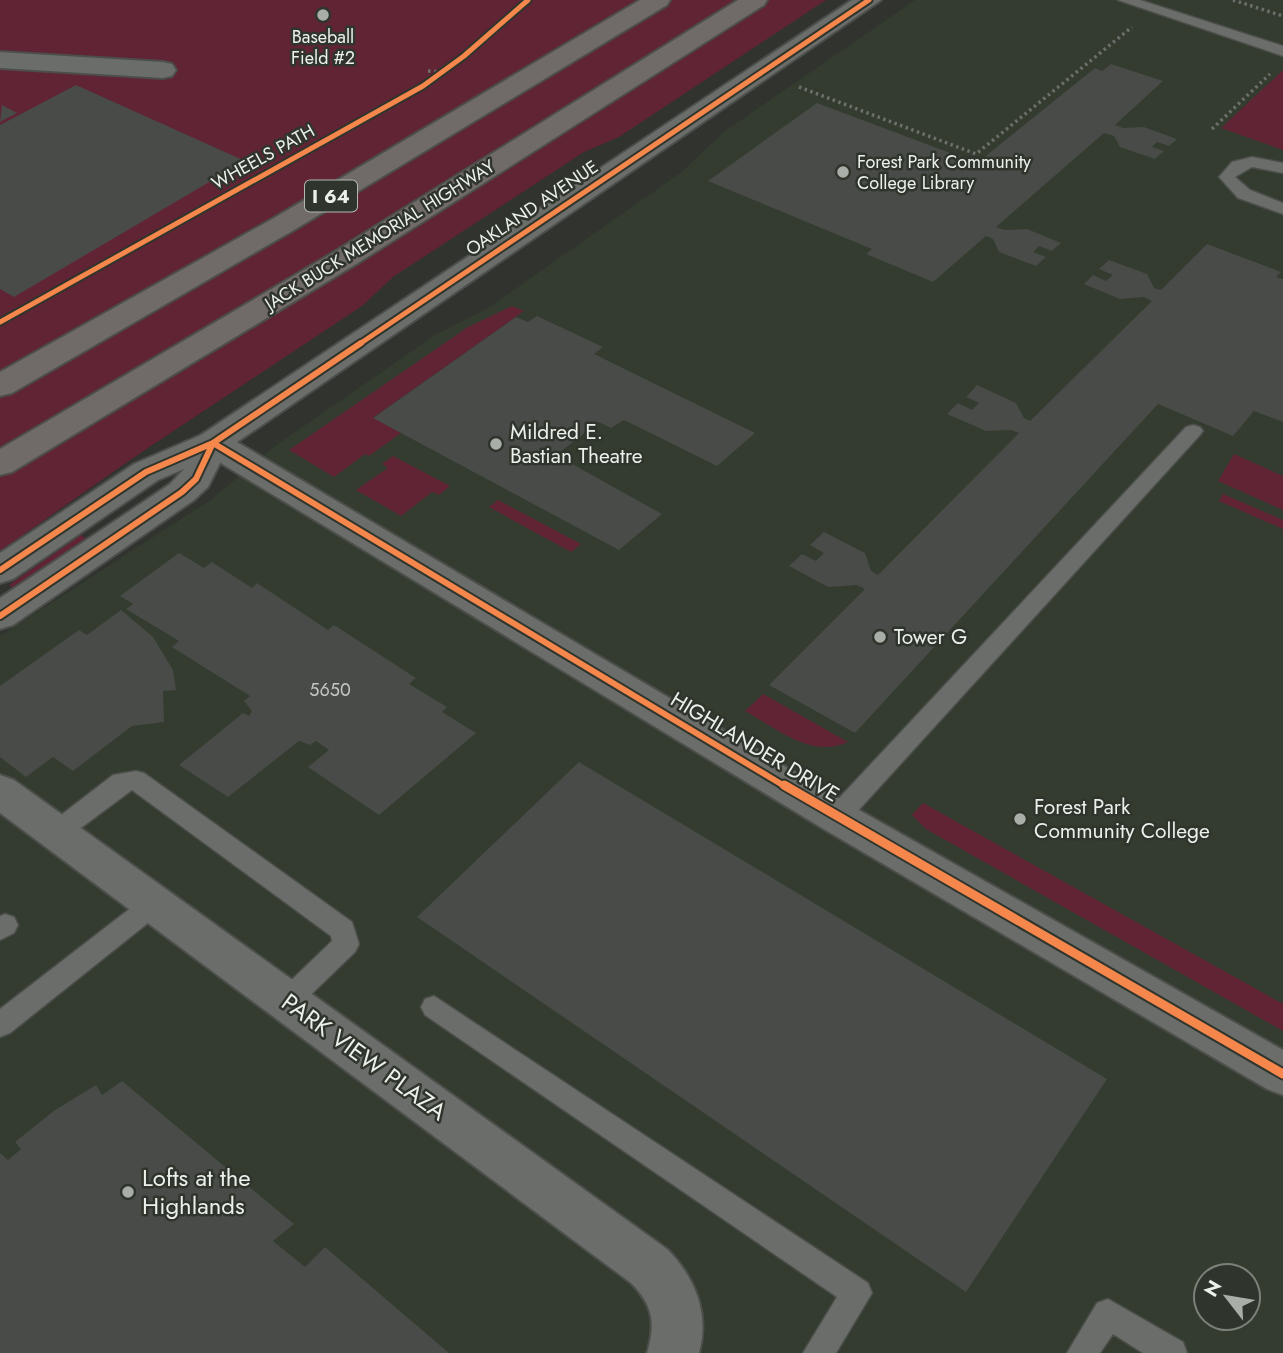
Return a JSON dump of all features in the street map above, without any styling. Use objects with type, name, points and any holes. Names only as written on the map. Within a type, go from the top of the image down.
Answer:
[{"type":"highway","name":"I 64","points":[[0,386],[261,237],[658,0]]},
{"type":"highway","name":"JACK BUCK MEMORIAL HIGHWAY","points":[[0,464],[347,257],[755,0]]},
{"type":"street","name":"OAKLAND AVENUE","points":[[0,570],[146,472],[213,443],[869,0]]},
{"type":"street","points":[[0,60],[163,70]]},
{"type":"street","points":[[0,616],[182,492],[196,480],[213,443]]},
{"type":"street","name":"HIGHLANDER DRIVE","points":[[213,443],[837,817],[1283,1074]]},
{"type":"street","name":"PARK VIEW PLAZA","points":[[0,791],[649,1266],[669,1284],[678,1311],[673,1353]]},
{"type":"lane","points":[[1125,0],[1283,51]]},
{"type":"lane","points":[[1283,168],[1264,162],[1246,161],[1234,166],[1227,177],[1233,187],[1283,209]]},
{"type":"lane","points":[[837,817],[1193,431]]},
{"type":"lane","points":[[57,832],[121,782],[136,780],[343,930],[346,944],[287,1001]]},
{"type":"lane","points":[[0,1025],[154,904]]},
{"type":"lane","points":[[434,1007],[857,1293],[818,1353]]},
{"type":"lane","points":[[1082,1353],[1108,1314],[1172,1353]]},
{"type":"path","points":[[1233,0],[1283,16]]},
{"type":"path","points":[[799,88],[976,154],[1154,9]]},
{"type":"path","points":[[433,79],[454,64]]},
{"type":"path","points":[[428,71],[444,72]]},
{"type":"path","points":[[1212,129],[1270,73]]},
{"type":"shaded area","points":[[0,0],[826,0],[619,137],[584,152],[393,277],[362,306],[142,452],[0,551]]},
{"type":"shaded area","points":[[915,0],[1283,0],[1283,1353],[0,1353],[0,636],[212,499],[275,446],[435,335],[488,308],[680,173],[725,131]]},
{"type":"shaded area","points":[[1283,70],[1283,150],[1221,128]]},
{"type":"shaded area","points":[[512,306],[524,311],[374,417],[401,433],[369,456],[365,454],[334,477],[289,450],[468,327]]},
{"type":"shaded area","points":[[1234,454],[1283,476],[1283,510],[1218,481]]},
{"type":"shaded area","points":[[393,456],[450,486],[439,495],[432,492],[401,516],[356,490],[388,468],[382,464]]},
{"type":"shaded area","points":[[1223,494],[1283,520],[1283,529],[1219,501]]},
{"type":"shaded area","points":[[498,500],[581,544],[571,552],[489,507]]},
{"type":"shaded area","points":[[81,535],[88,540],[15,589],[9,585]]},
{"type":"shaded area","points":[[763,694],[848,742],[821,747],[808,744],[795,740],[745,711]]},
{"type":"shaded area","points":[[923,803],[1283,1004],[1283,1031],[926,829],[912,815]]},
{"type":"building","points":[[1111,64],[1163,81],[1115,125],[1123,128],[1144,127],[1177,139],[1169,146],[1157,142],[1152,147],[1164,151],[1155,159],[1120,147],[1114,136],[1104,133],[996,227],[1005,230],[1027,229],[1061,243],[1052,251],[1039,246],[1033,252],[1046,257],[1036,266],[999,252],[993,239],[986,236],[933,282],[866,254],[872,249],[708,181],[817,103],[977,163],[1095,68],[1102,71]]},
{"type":"building","points":[[76,85],[245,161],[14,297],[0,289],[0,125]]},
{"type":"building","points":[[2,105],[17,113],[0,122]]},
{"type":"building","points":[[1207,244],[1281,272],[1276,277],[1283,279],[1283,422],[1254,411],[1233,436],[1158,404],[855,733],[769,685],[865,589],[857,585],[828,587],[789,566],[802,554],[816,561],[824,553],[810,545],[824,532],[865,553],[871,571],[878,575],[1019,433],[1011,430],[986,431],[947,414],[958,403],[972,410],[979,403],[966,397],[977,385],[1016,403],[1024,418],[1030,421],[1152,301],[1144,297],[1120,299],[1084,284],[1093,275],[1106,281],[1113,275],[1099,269],[1109,260],[1147,274],[1154,288],[1161,290]]},
{"type":"building","name":"Mildred E. Bastian Theatre","points":[[537,316],[603,347],[594,354],[755,433],[717,466],[624,420],[611,428],[599,422],[556,455],[662,514],[619,550],[373,418],[516,317],[528,322]]},
{"type":"building","points":[[179,553],[204,568],[212,562],[252,588],[257,583],[328,630],[334,625],[416,678],[409,684],[447,707],[442,712],[476,733],[379,815],[308,767],[329,750],[316,741],[310,745],[299,741],[228,797],[179,765],[243,713],[249,716],[252,711],[244,701],[250,696],[172,647],[179,641],[126,609],[133,604],[120,596]]},
{"type":"building","points":[[121,610],[153,637],[173,670],[176,690],[163,691],[164,722],[132,726],[73,771],[53,757],[26,777],[0,757],[0,686],[79,630],[87,635]]},
{"type":"building","points":[[579,762],[1107,1079],[966,1292],[417,917]]},
{"type":"building","name":"Lofts at the Highlands","points":[[122,1081],[294,1224],[273,1241],[305,1267],[325,1247],[449,1353],[0,1353],[0,1153],[8,1160],[21,1149],[15,1142],[55,1110],[96,1085],[102,1095]]},
{"type":"cycle path","name":"WHEELS PATH","points":[[0,322],[423,86],[464,56],[528,0]]},
{"type":"cycle path","points":[[0,570],[146,472],[213,443],[869,0]]},
{"type":"cycle path","points":[[213,443],[837,817],[1283,1074]]},
{"type":"cycle path","points":[[0,616],[182,492],[196,479],[213,443]]},
{"type":"place","name":"Baseball Field #2","points":[[323,15]]},
{"type":"place","name":"Forest Park Community College Library","points":[[843,172]]},
{"type":"place","name":"Mildred E. Bastian Theatre","points":[[496,444]]},
{"type":"place","name":"Tower G","points":[[880,637]]},
{"type":"place","name":"Forest Park Community College","points":[[1020,819]]},
{"type":"place","name":"Lofts at the Highlands","points":[[128,1192]]}]
